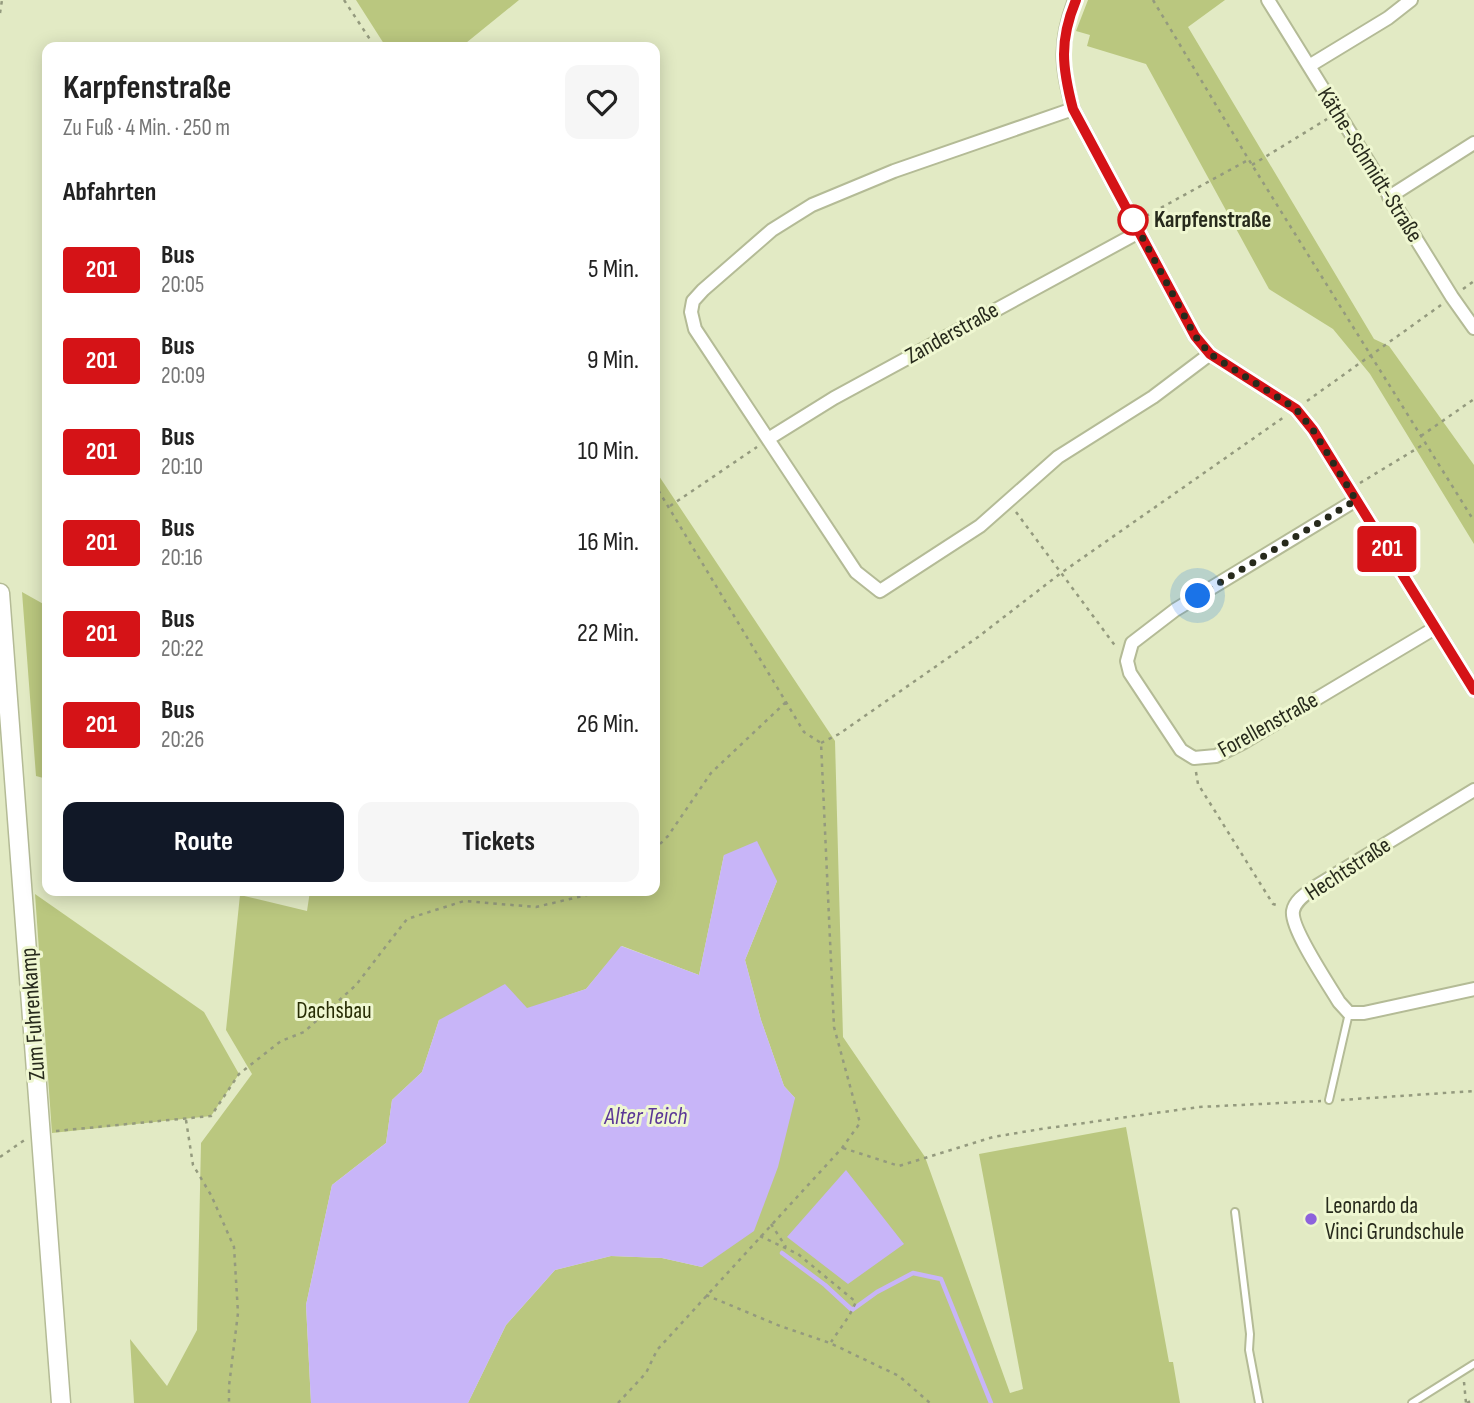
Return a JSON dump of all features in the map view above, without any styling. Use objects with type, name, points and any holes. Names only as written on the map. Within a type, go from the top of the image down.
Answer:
[{"type":"street","points":[[1076,0],[1068,18],[1062,47],[1064,78],[1073,109],[1195,336],[1210,354],[1296,409],[1313,430],[1474,690]]},
{"type":"street","name":"Käthe-Schmidt-Straße","points":[[1268,0],[1452,298],[1474,328]]},
{"type":"street","points":[[1309,66],[1388,18],[1411,0]]},
{"type":"street","points":[[1073,109],[894,171],[812,205],[772,230],[703,290],[693,301],[691,312],[695,329],[856,572],[880,591],[980,526],[1058,457],[1153,397],[1210,354]]},
{"type":"street","points":[[1389,197],[1474,143]]},
{"type":"street","name":"Zanderstraße","points":[[768,439],[834,398],[1137,227]]},
{"type":"street","points":[[1126,661],[1132,643],[1175,610],[1353,495]]},
{"type":"street","name":"Zum Fuhrenkamp","points":[[0,593],[61,1403]]},
{"type":"street","name":"Forellenstraße","points":[[1126,661],[1130,673],[1181,750],[1194,758],[1216,756],[1435,628]]},
{"type":"street","name":"Hechtstraße","points":[[1349,1013],[1339,1002],[1294,925],[1293,910],[1299,900],[1315,887],[1474,790]]},
{"type":"street","points":[[1349,1013],[1364,1013],[1474,989]]},
{"type":"lane","points":[[1329,1100],[1349,1013]]},
{"type":"lane","points":[[1234,1212],[1250,1334],[1249,1350],[1259,1403]]},
{"type":"lane","points":[[1412,1403],[1474,1364]]},
{"type":"path","points":[[0,13],[2,0]]},
{"type":"path","points":[[344,0],[372,42]]},
{"type":"path","points":[[1153,0],[1252,165],[1474,521]]},
{"type":"path","points":[[1252,165],[1338,113]]},
{"type":"path","points":[[1137,227],[1249,160]]},
{"type":"path","points":[[821,743],[839,734],[978,637],[1061,573],[1452,298]]},
{"type":"path","points":[[1422,436],[1474,399]]},
{"type":"path","points":[[669,506],[768,439]]},
{"type":"path","points":[[1353,495],[1426,443]]},
{"type":"path","points":[[660,492],[804,732],[821,743]]},
{"type":"path","points":[[1008,501],[1126,661]]},
{"type":"path","points":[[660,844],[711,773],[786,702]]},
{"type":"path","points":[[618,1403],[646,1373],[657,1350],[842,1148],[860,1123],[834,1027],[821,743]]},
{"type":"path","points":[[1194,758],[1198,784],[1273,904],[1293,910]]},
{"type":"path","points":[[0,1157],[41,1132],[211,1116],[239,1074],[281,1041],[304,1032],[356,985],[407,919],[464,901],[536,907],[583,896]]},
{"type":"path","points":[[842,1148],[899,1166],[993,1137],[1199,1107],[1474,1091]]},
{"type":"path","points":[[186,1119],[193,1165],[211,1195],[234,1247],[238,1312],[229,1403]]},
{"type":"path","points":[[771,1224],[786,1247]]},
{"type":"path","points":[[760,1236],[786,1247],[831,1279],[856,1301],[830,1343]]},
{"type":"path","points":[[706,1295],[780,1326],[830,1343],[899,1376],[930,1403]]},
{"type":"path","points":[[1464,1371],[1467,1403],[1474,1399]]},
{"type":"green space","points":[[356,0],[519,0],[467,42],[383,42]]},
{"type":"green space","points":[[1088,0],[1225,0],[1188,27],[1374,339],[1389,346],[1474,465],[1474,544],[1370,374],[1333,329],[1269,289],[1146,64],[1087,46],[1090,35],[1076,31]]},
{"type":"green space","name":"Dachsbau","points":[[660,478],[835,741],[843,1037],[925,1157],[1010,1393],[1023,1389],[979,1154],[1126,1127],[1169,1362],[1173,1362],[1180,1403],[468,1403],[506,1325],[555,1270],[611,1256],[662,1258],[702,1267],[795,1098],[784,1086],[761,1020],[745,960],[777,881],[724,855],[699,975],[622,946],[586,989],[527,1009],[439,1020],[422,1072],[392,1100],[386,1143],[332,1185],[306,1305],[311,1403],[134,1403],[130,1339],[167,1386],[197,1330],[201,1143],[252,1074],[226,1030],[240,896],[307,911],[309,896],[660,896]]},
{"type":"green space","points":[[22,592],[42,603],[42,778],[36,776]]},
{"type":"green space","points":[[35,894],[204,1012],[239,1074],[211,1116],[52,1133]]},
{"type":"water","name":"Alter Teich","points":[[757,841],[777,881],[745,960],[761,1020],[784,1086],[795,1098],[778,1167],[754,1231],[702,1267],[662,1258],[611,1256],[555,1270],[506,1325],[468,1403],[311,1403],[306,1305],[332,1185],[386,1143],[392,1100],[422,1072],[439,1020],[505,984],[527,1008],[586,989],[621,946],[699,975],[724,855]]},
{"type":"water","points":[[846,1170],[904,1244],[848,1284],[787,1237]]},
{"type":"waterway","points":[[782,1253],[825,1285],[852,1310],[877,1292],[913,1273],[941,1279],[991,1403]]},
{"type":"bus line","name":"201","points":[[1076,0],[1068,18],[1062,47],[1064,78],[1073,109],[1195,336],[1210,354],[1296,409],[1313,430],[1474,690]]},
{"type":"place","name":"Karpfenstraße","points":[[1133,220]]},
{"type":"place","name":"Leonardo da Vinci Grundschule","points":[[1311,1219]]},
{"type":"route","points":[[1133,220],[1132,218],[1195,336],[1210,354],[1296,409],[1313,430],[1356,500],[1198,596]]}]
